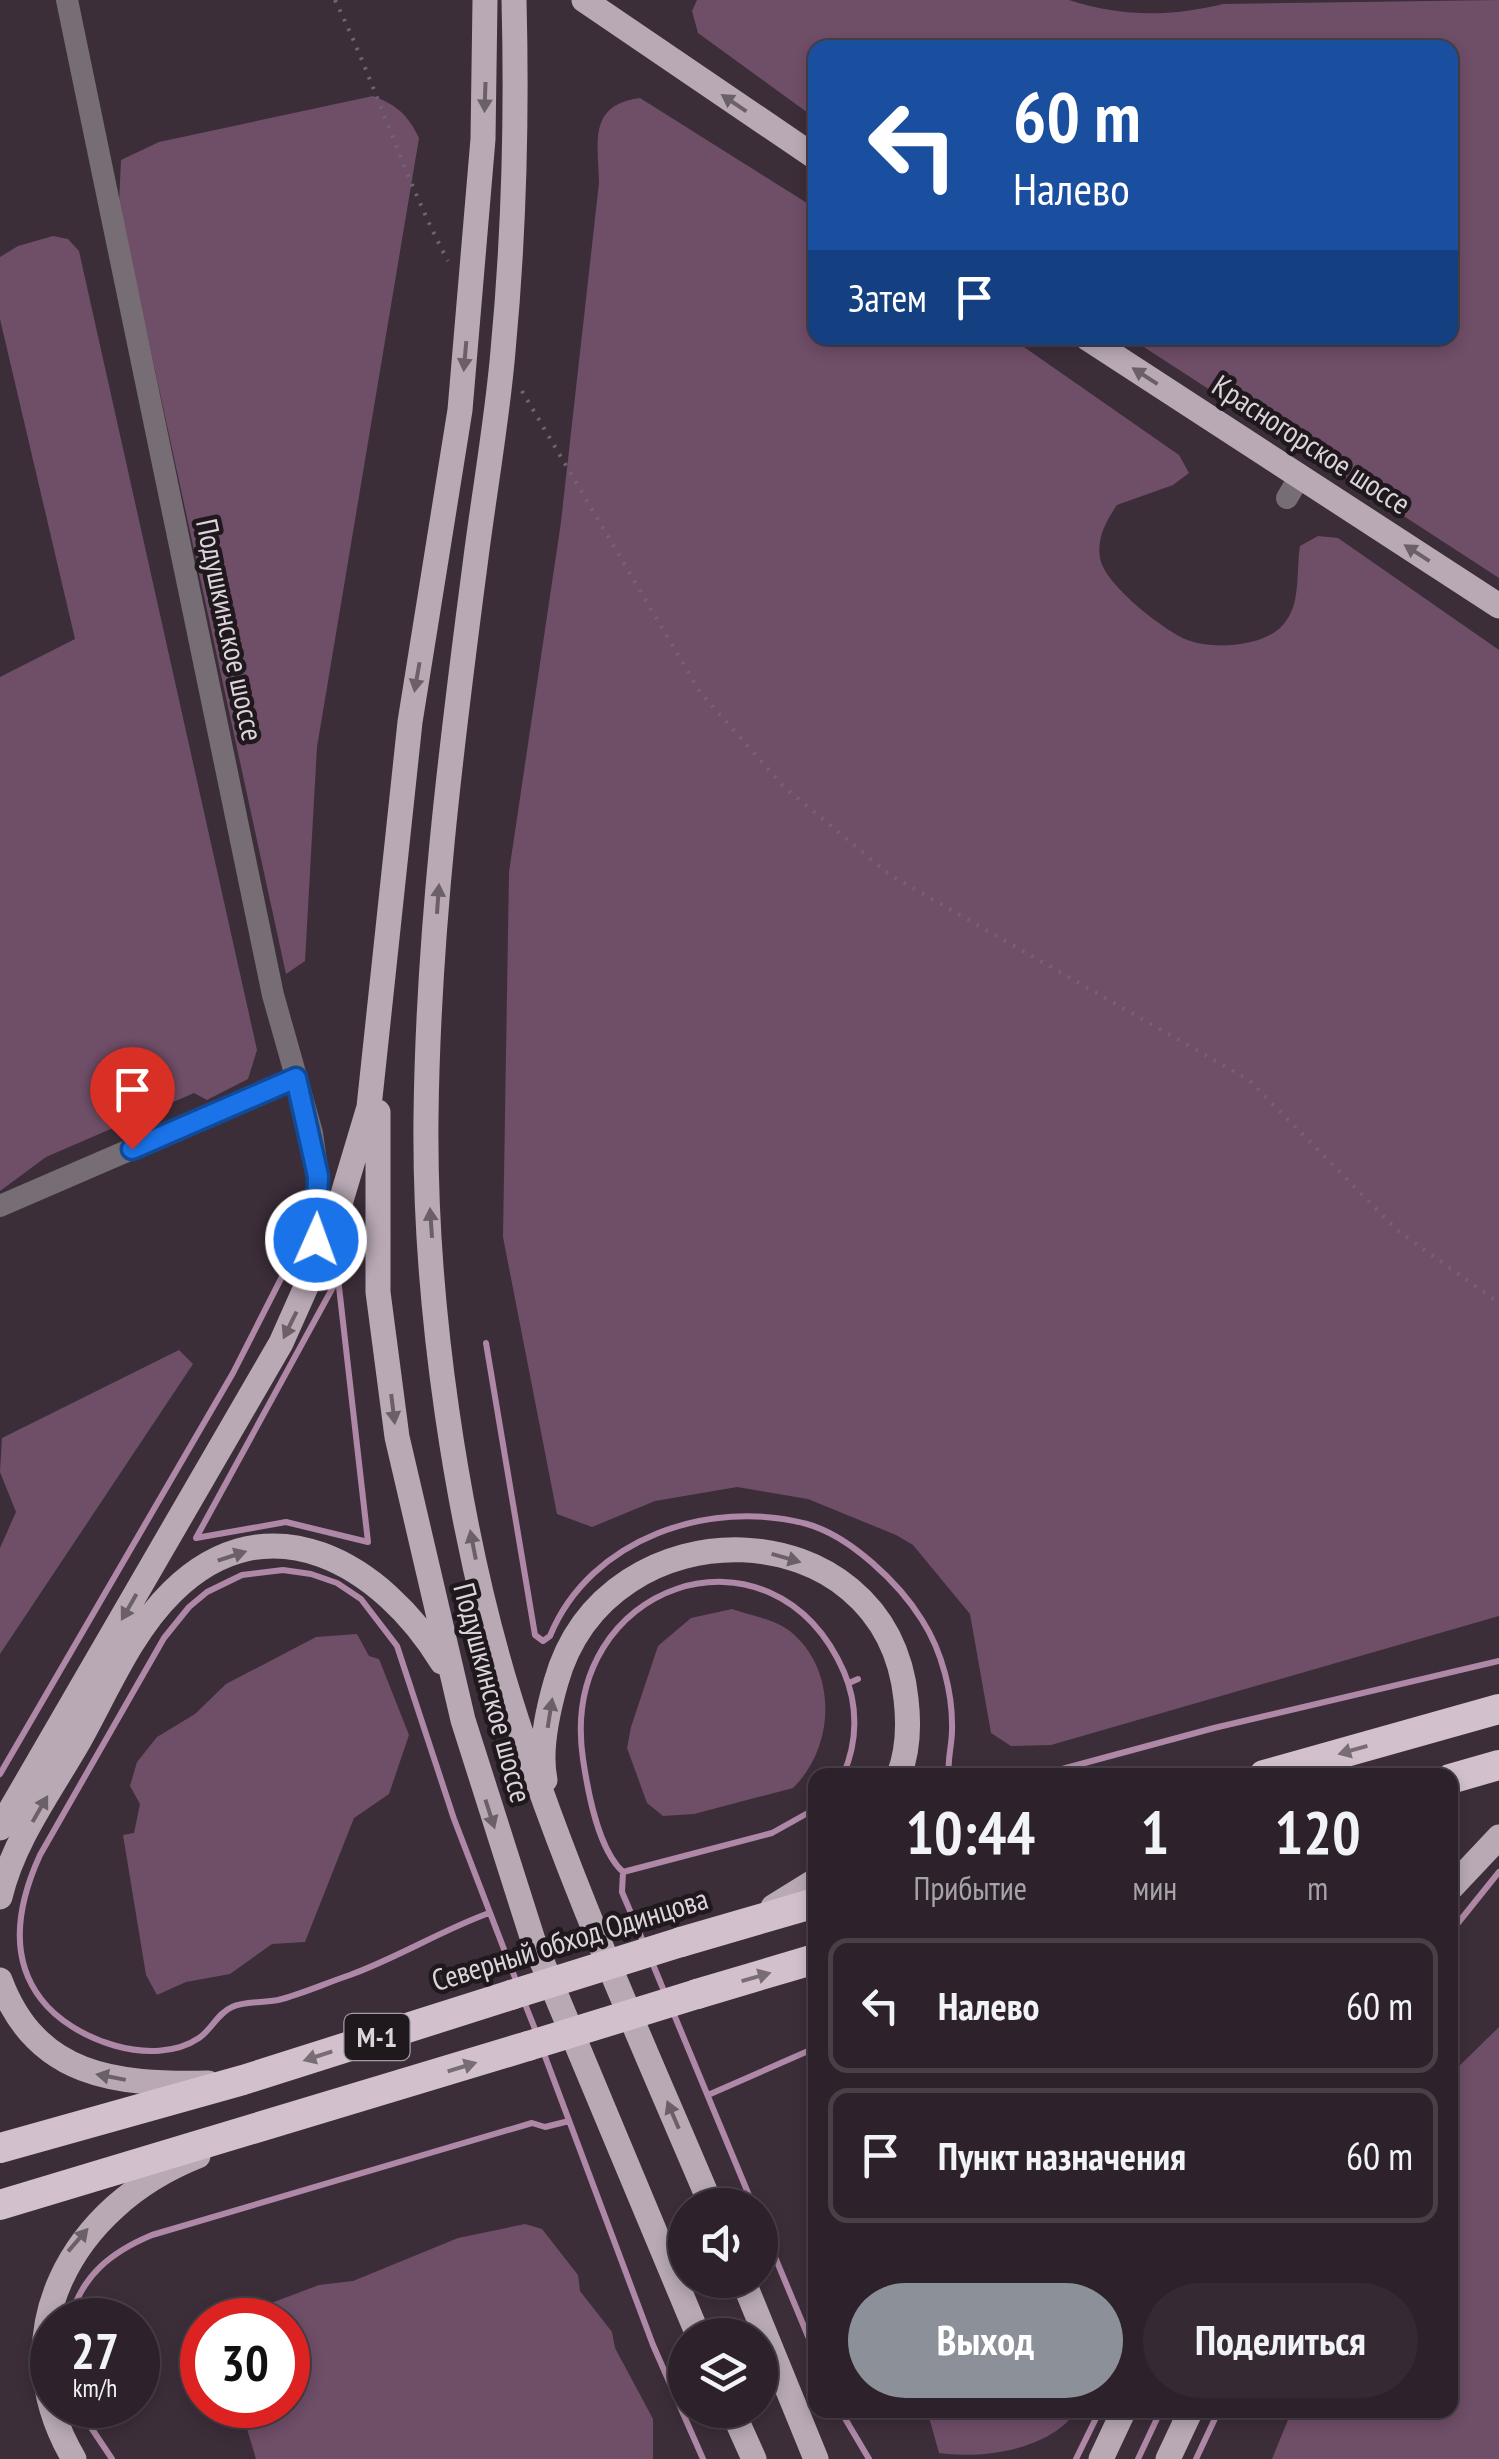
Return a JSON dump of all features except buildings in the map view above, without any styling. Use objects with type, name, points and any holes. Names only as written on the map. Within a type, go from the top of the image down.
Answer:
[{"type":"highway","points":[[1289,1768],[1499,1709]]},
{"type":"highway","points":[[1458,1777],[1499,1766]]},
{"type":"highway","name":"Северный обход Одинцова","points":[[0,2148],[243,2080],[808,1904]]},
{"type":"highway","name":"М-1","points":[[0,2205],[268,2128],[808,1961]]},
{"type":"main road","points":[[0,1828],[257,1386],[315,1272],[356,1156],[369,1107],[410,722],[460,410],[484,119],[485,0]]},
{"type":"main road","points":[[514,0],[514,140],[502,358],[447,783],[426,1118],[436,1296],[470,1533],[510,1698],[551,1810],[704,2188]]},
{"type":"main road","points":[[584,0],[808,151]]},
{"type":"main road","name":"Красногорское шоссе","points":[[1097,345],[1293,487],[1499,606]]},
{"type":"main road","name":"Подушкинское шоссе","points":[[378,1032],[378,1292],[397,1437],[462,1720],[533,1940],[691,2318]]},
{"type":"main road","points":[[0,1897],[20,1844],[144,1626],[194,1573],[236,1553],[284,1547],[316,1552],[347,1562],[377,1582],[402,1607],[441,1661],[462,1720]]},
{"type":"main road","points":[[551,1810],[543,1772],[548,1720],[560,1668],[577,1632],[600,1603],[630,1579],[664,1561],[703,1550],[763,1551],[800,1561],[834,1579],[868,1610],[892,1648],[905,1689],[908,1730],[900,1768]]},
{"type":"main road","points":[[1458,1881],[1499,1837]]},
{"type":"main road","points":[[735,1926],[808,1884]]},
{"type":"main road","points":[[0,1980],[18,2020],[35,2039],[78,2069],[136,2082],[243,2080]]},
{"type":"main road","points":[[74,2459],[50,2420],[37,2357],[42,2311],[58,2267],[90,2226],[136,2191],[192,2158],[268,2128]]},
{"type":"main road","points":[[750,2298],[793,2395],[816,2459]]},
{"type":"main road","points":[[793,2395],[831,2459]]},
{"type":"main road","points":[[1101,2459],[1120,2418]]},
{"type":"main road","points":[[1168,2459],[1187,2418]]},
{"type":"main road","points":[[736,2428],[742,2459]]},
{"type":"main road","points":[[740,2428],[754,2459]]},
{"type":"street","name":"Подушкинское шоссе","points":[[67,0],[269,975],[318,1176],[315,1272]]},
{"type":"street","points":[[0,1206],[296,1078]]},
{"type":"path","points":[[335,0],[366,64],[420,208],[470,302]]},
{"type":"path","points":[[502,358],[700,692],[783,786],[890,875],[1249,1080],[1397,1230],[1499,1303]]},
{"type":"shaded area","points":[[697,0],[1069,0],[1108,10],[1146,13],[1223,4],[1499,0],[1499,578],[1141,345],[1458,345],[1458,40],[808,40],[808,113],[698,33],[692,11]]},
{"type":"shaded area","points":[[373,96],[401,112],[419,138],[317,747],[305,961],[286,974],[119,204],[121,160],[159,142]]},
{"type":"shaded area","points":[[640,98],[808,204],[808,345],[1021,345],[1179,455],[1189,473],[1173,485],[1117,505],[1099,546],[1101,562],[1114,583],[1175,634],[1196,643],[1224,645],[1254,641],[1278,630],[1294,604],[1300,546],[1318,536],[1338,538],[1499,650],[1499,1616],[1051,1745],[1011,1746],[991,1733],[970,1614],[913,1545],[896,1535],[808,1499],[737,1487],[655,1501],[592,1527],[557,1514],[503,1237],[509,872],[561,522],[599,183],[598,139],[604,117],[623,102]]},
{"type":"shaded area","points":[[53,236],[68,239],[79,251],[257,1050],[248,1079],[207,1100],[194,1093],[46,1157],[0,1191],[0,677],[75,639],[0,319],[0,257],[18,246]]},
{"type":"shaded area","points":[[179,1350],[193,1364],[0,1654],[0,1548],[16,1512],[0,1472],[2,1438]]},
{"type":"shaded area","points":[[732,1609],[791,1632],[817,1667],[825,1709],[823,1731],[807,1771],[793,1788],[694,1814],[663,1816],[647,1803],[627,1748],[658,1646],[691,1618]]},
{"type":"shaded area","points":[[357,1634],[369,1656],[379,1659],[409,1735],[389,1794],[354,1818],[305,1942],[272,1944],[230,1974],[186,1982],[157,1995],[146,1975],[123,1835],[134,1833],[140,1804],[130,1786],[137,1762],[157,1737],[195,1714],[226,1684],[316,1637]]},
{"type":"shaded area","points":[[1499,2027],[1499,2459],[1272,2459],[1289,2418],[1458,2418],[1458,2067]]},
{"type":"shaded area","points":[[525,2224],[542,2229],[578,2275],[580,2291],[612,2332],[615,2348],[653,2419],[653,2459],[256,2459],[247,2428],[310,2428],[310,2298],[285,2298],[319,2285],[353,2281],[458,2238]]},
{"type":"shaded area","points":[[929,2418],[1070,2418],[1051,2434],[1015,2449],[939,2453]]},
{"type":"waterway","points":[[0,1774],[233,1373],[290,1261]]},
{"type":"waterway","points":[[338,1278],[368,1542],[286,1522],[196,1538],[338,1278]]},
{"type":"waterway","points":[[486,1343],[535,1635],[543,1641],[550,1636],[569,1602],[593,1574],[623,1551],[657,1534],[694,1522],[732,1517],[770,1517],[807,1524],[840,1539],[872,1563],[900,1591],[929,1632],[941,1659],[951,1702],[949,1768]]},
{"type":"waterway","points":[[489,1913],[305,1992],[232,2007],[199,2038],[159,2051],[114,2046],[72,2027],[55,2014],[30,1982],[20,1946],[22,1909],[40,1855],[164,1638],[207,1592],[242,1575],[283,1570],[337,1583],[361,1599],[397,1646],[454,1819],[517,1983]]},
{"type":"waterway","points":[[623,1872],[607,1849],[591,1804],[583,1759],[584,1698],[603,1648],[635,1611],[677,1589],[723,1582],[770,1592],[811,1622],[844,1672],[852,1697],[854,1737],[846,1768]]},
{"type":"waterway","points":[[1066,1768],[1214,1728],[1499,1661]]},
{"type":"waterway","points":[[849,1683],[858,1679]]},
{"type":"waterway","points":[[623,1872],[772,1833],[808,1813]]},
{"type":"waterway","points":[[623,1872],[622,1892],[645,1946]]},
{"type":"waterway","points":[[1458,1923],[1499,1872]]},
{"type":"waterway","points":[[652,1962],[666,1996]]},
{"type":"waterway","points":[[523,1999],[537,2034]]},
{"type":"waterway","points":[[673,2012],[746,2188]]},
{"type":"waterway","points":[[543,2051],[653,2345],[703,2459]]},
{"type":"waterway","points":[[708,2095],[808,2051]]},
{"type":"waterway","points":[[78,2298],[100,2267],[123,2249],[152,2235],[532,2123],[545,2127],[569,2121]]},
{"type":"waterway","points":[[778,2264],[808,2336]]},
{"type":"waterway","points":[[845,2418],[869,2459]]},
{"type":"waterway","points":[[1076,2459],[1096,2418]]},
{"type":"waterway","points":[[1138,2459],[1157,2418]]},
{"type":"waterway","points":[[1196,2459],[1215,2418]]},
{"type":"waterway","points":[[91,2428],[112,2459]]},
{"type":"route","points":[[132,1149],[296,1078],[312,1134],[318,1176],[316,1240]]}]
